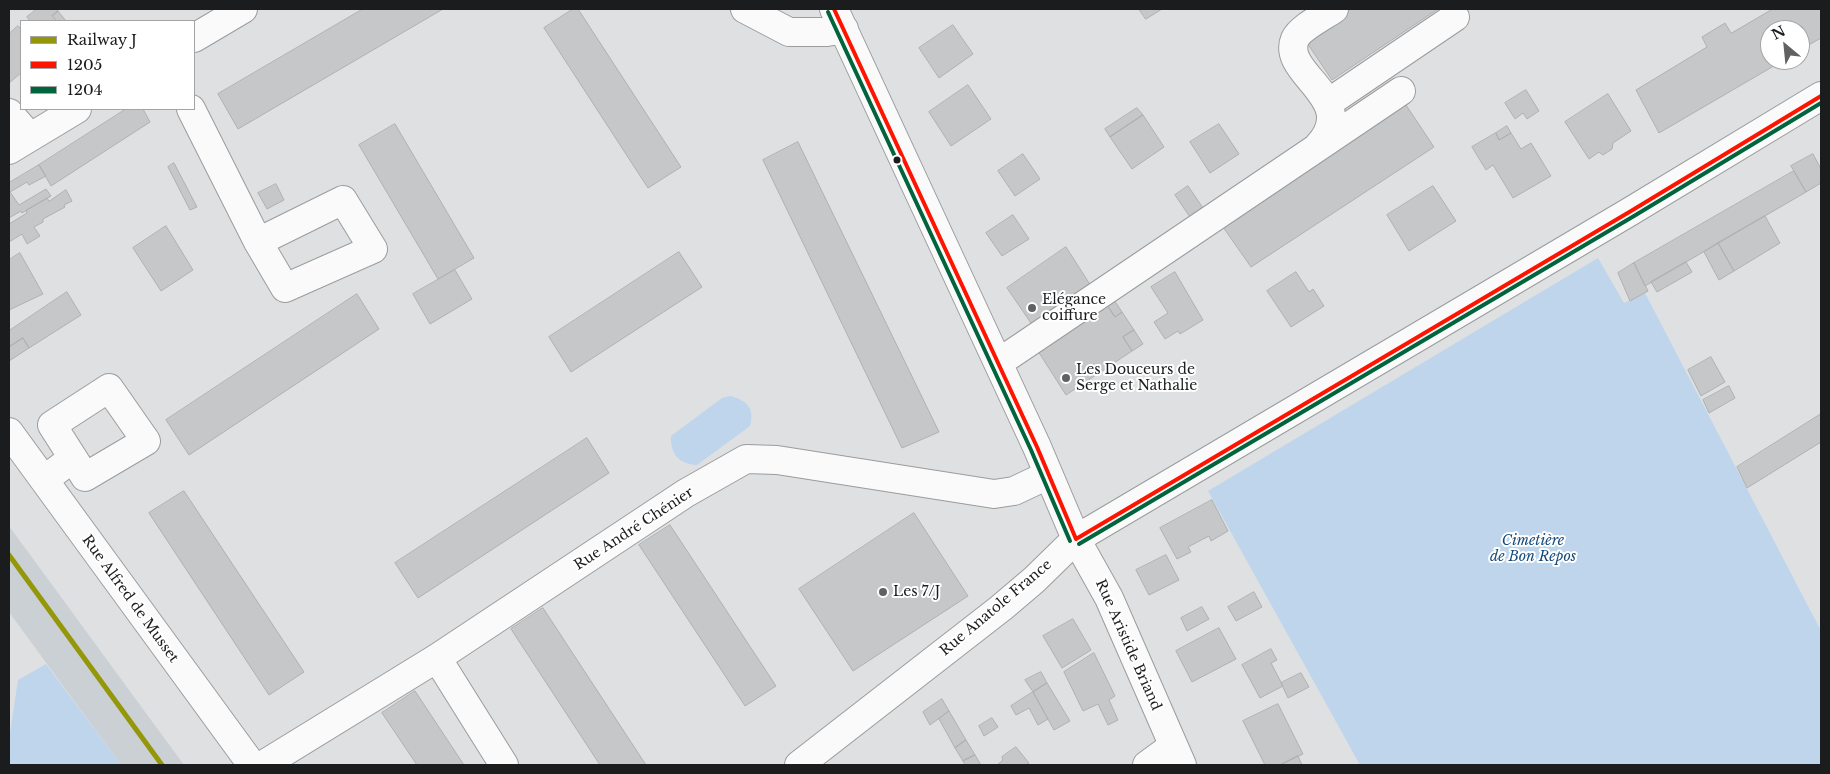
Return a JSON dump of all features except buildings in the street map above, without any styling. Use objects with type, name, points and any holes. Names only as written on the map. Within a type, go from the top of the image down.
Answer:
[{"type":"street","points":[[195,37],[244,9]]},
{"type":"street","points":[[744,9],[789,32],[827,32],[839,19]]},
{"type":"street","points":[[1318,146],[1324,140],[1331,122],[1328,103],[1296,61],[1293,46],[1300,32],[1334,9]]},
{"type":"street","points":[[1328,103],[1455,17]]},
{"type":"street","name":"Rue Aristide Briand","points":[[839,19],[998,363],[1076,539],[1110,598],[1177,756]]},
{"type":"street","points":[[998,363],[1401,91]]},
{"type":"street","name":"Rue Anatole France","points":[[799,765],[1001,608],[1034,580],[1076,539],[1631,211],[1821,96]]},
{"type":"street","points":[[9,113],[19,143],[74,110]]},
{"type":"street","points":[[192,110],[258,242]]},
{"type":"street","name":"Rue Alfred de Musset","points":[[9,432],[252,765]]},
{"type":"street","points":[[44,480],[74,458]]},
{"type":"street","name":"Rue André Chénier","points":[[263,765],[437,658],[686,493],[746,459],[776,460],[994,494],[1014,491],[1048,475]]},
{"type":"street","points":[[437,658],[504,765]]},
{"type":"street","points":[[1147,765],[1177,756]]},
{"type":"shaded area","points":[[9,526],[184,765],[121,765],[9,612]]},
{"type":"green space","name":"Cimetière de Bon Repos","points":[[1598,258],[1624,303],[1645,293],[1821,631],[1821,765],[1360,765],[1208,491]]},
{"type":"green space","points":[[730,396],[741,400],[748,406],[751,415],[750,426],[697,465],[685,463],[677,457],[672,448],[671,436],[722,398]]},
{"type":"green space","points":[[46,664],[121,765],[9,765],[9,740],[18,680]]},
{"type":"rail line","name":"J","points":[[9,555],[162,765]]},
{"type":"transit line","name":"1205","points":[[834,9],[1037,447],[1076,539]]},
{"type":"transit line","name":"1204","points":[[828,12],[1031,450],[1070,541]]},
{"type":"transit line","name":"1205","points":[[1076,539],[1631,211],[1821,96]]},
{"type":"transit line","name":"1204","points":[[1079,544],[1634,216],[1821,103]]},
{"type":"place","name":"Elégance coiffure","points":[[1032,308]]},
{"type":"place","name":"Les Douceurs de Serge et Nathalie","points":[[1066,378]]},
{"type":"place","name":"Les 7/J","points":[[883,592]]}]
